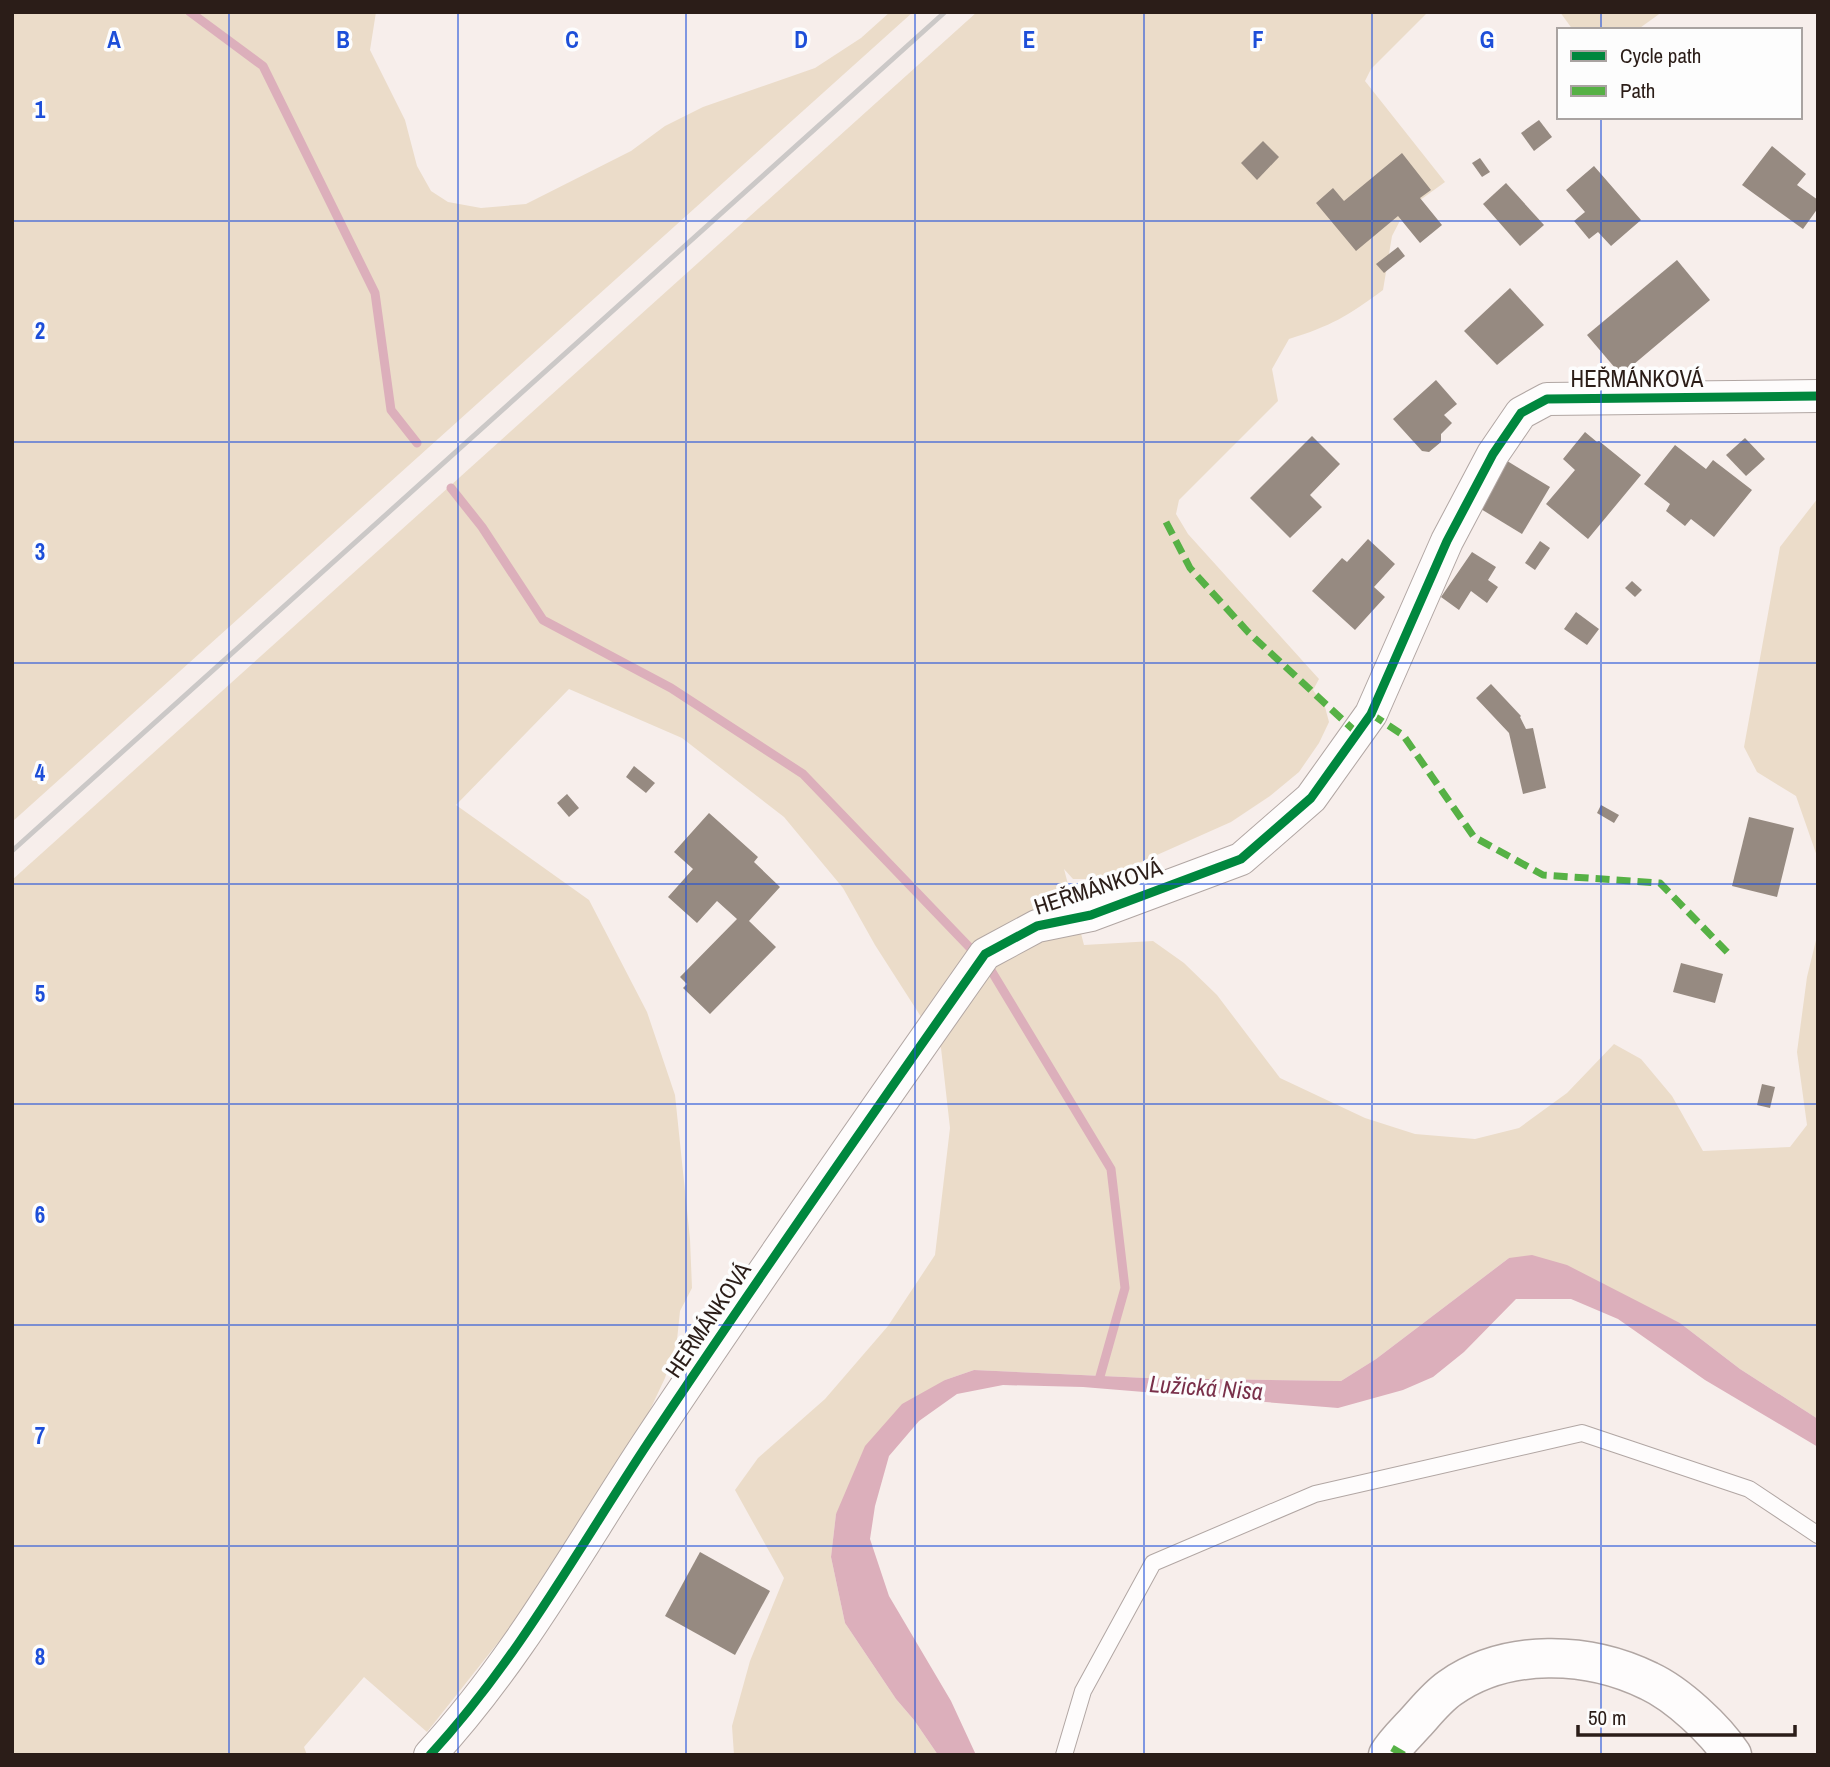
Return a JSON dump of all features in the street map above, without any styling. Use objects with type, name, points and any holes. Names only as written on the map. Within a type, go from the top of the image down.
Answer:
[{"type":"highway","points":[[1388,1755],[1422,1715],[1450,1688],[1493,1667],[1541,1658],[1598,1662],[1650,1681],[1698,1716],[1729,1751]]},
{"type":"street","name":"HEŘMÁNKOVÁ","points":[[430,1755],[463,1719],[539,1616],[646,1447],[757,1281],[985,954],[1037,926],[1091,915],[1241,859],[1311,797],[1371,714],[1447,541],[1493,454],[1521,412],[1547,398],[1818,396]]},
{"type":"lane","points":[[1064,1755],[1083,1690],[1153,1563],[1315,1494],[1582,1433],[1749,1489],[1818,1535]]},
{"type":"shaded area","points":[[12,12],[376,12],[370,50],[405,120],[417,166],[431,191],[448,202],[481,208],[526,204],[631,151],[665,126],[703,107],[815,68],[861,38],[890,12],[913,12],[12,822]]},
{"type":"shaded area","points":[[977,12],[1428,12],[1371,69],[1365,81],[1445,182],[1405,211],[1392,236],[1383,290],[1339,319],[1289,339],[1272,369],[1278,401],[1179,500],[1176,514],[1188,534],[1319,679],[1313,690],[1325,707],[1329,722],[1319,743],[1299,772],[1270,796],[1231,822],[1103,879],[1073,879],[1064,869],[1084,945],[1153,941],[1184,963],[1217,995],[1280,1078],[1365,1118],[1415,1134],[1475,1139],[1519,1128],[1567,1093],[1614,1044],[1641,1059],[1672,1096],[1703,1151],[1790,1147],[1807,1125],[1797,1052],[1807,977],[1818,932],[1818,1419],[1740,1369],[1680,1323],[1646,1307],[1509,1258],[1376,1359],[1341,1381],[1146,1378],[974,1370],[945,1380],[836,1514],[831,1557],[845,1623],[938,1755],[734,1755],[732,1726],[750,1661],[784,1578],[735,1490],[758,1458],[825,1399],[888,1326],[935,1255],[950,1128],[941,1048],[875,945],[843,888],[784,817],[682,738],[569,689],[456,805],[589,900],[647,1012],[675,1095],[690,1239],[692,1288],[680,1311],[677,1340],[665,1378],[649,1412],[543,1586],[427,1732],[364,1677],[304,1747],[307,1755],[12,1755],[12,880]]},
{"type":"shaded area","points":[[1560,12],[1662,12],[1640,28],[1572,28]]},
{"type":"shaded area","points":[[1818,498],[1818,859],[1796,796],[1757,772],[1744,747],[1780,547]]},
{"type":"water","name":"Lužická Nisa","points":[[1532,1255],[1567,1265],[1680,1323],[1740,1369],[1818,1419],[1818,1447],[1705,1380],[1618,1319],[1571,1299],[1516,1299],[1464,1352],[1433,1377],[1403,1390],[1338,1408],[1083,1387],[1003,1385],[957,1394],[919,1421],[889,1456],[875,1506],[870,1539],[889,1596],[951,1701],[976,1755],[938,1755],[845,1623],[831,1557],[836,1514],[865,1446],[902,1404],[945,1380],[974,1370],[1146,1378],[1341,1381],[1376,1359],[1509,1258]]},
{"type":"building","points":[[1539,120],[1552,137],[1534,151],[1521,133]]},
{"type":"building","points":[[1263,141],[1279,157],[1257,180],[1241,163]]},
{"type":"building","points":[[1772,146],[1806,174],[1797,185],[1818,200],[1818,208],[1803,229],[1742,185]]},
{"type":"building","points":[[1402,153],[1431,190],[1420,198],[1442,225],[1420,243],[1398,216],[1356,251],[1316,203],[1333,188],[1344,201]]},
{"type":"building","points":[[1480,158],[1490,172],[1482,177],[1472,163]]},
{"type":"building","points":[[1594,166],[1641,220],[1611,246],[1598,232],[1589,239],[1574,221],[1585,212],[1566,190]]},
{"type":"building","points":[[1506,183],[1544,225],[1520,246],[1483,204]]},
{"type":"building","points":[[1398,247],[1405,256],[1384,273],[1376,264]]},
{"type":"building","points":[[1677,260],[1710,300],[1621,375],[1587,335]]},
{"type":"building","points":[[1510,288],[1544,325],[1497,365],[1464,331]]},
{"type":"building","points":[[1436,380],[1457,404],[1444,415],[1452,423],[1441,434],[1441,442],[1429,452],[1422,451],[1393,419]]},
{"type":"building","points":[[1585,432],[1641,475],[1588,539],[1546,504],[1575,470],[1563,459]]},
{"type":"building","points":[[1312,436],[1340,464],[1310,495],[1322,507],[1290,538],[1250,498]]},
{"type":"building","points":[[1745,438],[1765,459],[1746,476],[1726,455]]},
{"type":"building","points":[[1675,445],[1706,469],[1713,460],[1752,490],[1714,537],[1691,519],[1685,526],[1666,511],[1670,504],[1644,484]]},
{"type":"building","points":[[1504,459],[1550,487],[1522,534],[1476,506]]},
{"type":"building","points":[[1368,539],[1395,564],[1374,587],[1385,597],[1355,630],[1312,591],[1342,558],[1347,562]]},
{"type":"building","points":[[1540,541],[1550,548],[1535,570],[1525,563]]},
{"type":"building","points":[[1472,552],[1496,567],[1488,580],[1498,587],[1487,603],[1471,591],[1459,610],[1441,597]]},
{"type":"building","points":[[1632,581],[1642,590],[1635,597],[1625,588]]},
{"type":"building","points":[[1576,612],[1599,629],[1587,645],[1564,629]]},
{"type":"building","points":[[1491,684],[1521,716],[1526,729],[1533,728],[1546,788],[1523,794],[1509,733],[1476,698]]},
{"type":"building","points":[[634,766],[655,783],[646,793],[626,777]]},
{"type":"building","points":[[567,794],[579,808],[569,817],[557,803]]},
{"type":"building","points":[[1601,805],[1619,815],[1614,823],[1597,813]]},
{"type":"building","points":[[709,813],[758,857],[754,862],[780,887],[749,921],[776,947],[710,1014],[683,988],[687,984],[680,977],[737,919],[717,901],[697,923],[668,897],[693,869],[674,852]]},
{"type":"building","points":[[1749,817],[1794,828],[1777,897],[1732,886]]},
{"type":"building","points":[[1681,963],[1723,974],[1715,1003],[1673,992]]},
{"type":"building","points":[[1762,1084],[1775,1087],[1770,1108],[1757,1105]]},
{"type":"building","points":[[700,1552],[770,1591],[735,1655],[665,1616]]},
{"type":"waterway","points":[[190,12],[263,66],[375,293],[391,410],[417,443]]},
{"type":"waterway","points":[[451,488],[482,527],[543,620],[671,688],[803,774],[974,952]]},
{"type":"waterway","points":[[989,967],[1111,1169],[1125,1288],[1099,1380]]},
{"type":"railway","points":[[12,851],[945,12]]},
{"type":"marked path","points":[[1166,522],[1190,568],[1248,632],[1358,734]]},
{"type":"marked path","points":[[1371,714],[1403,735],[1474,837],[1543,875],[1660,883],[1728,953]]},
{"type":"marked path","points":[[1392,1748],[1404,1755]]},
{"type":"cycle path","points":[[430,1755],[519,1643],[689,1381],[985,954],[1037,926],[1091,915],[1241,859],[1311,798],[1371,714],[1447,541],[1493,454],[1521,413],[1547,399],[1818,396]]}]
